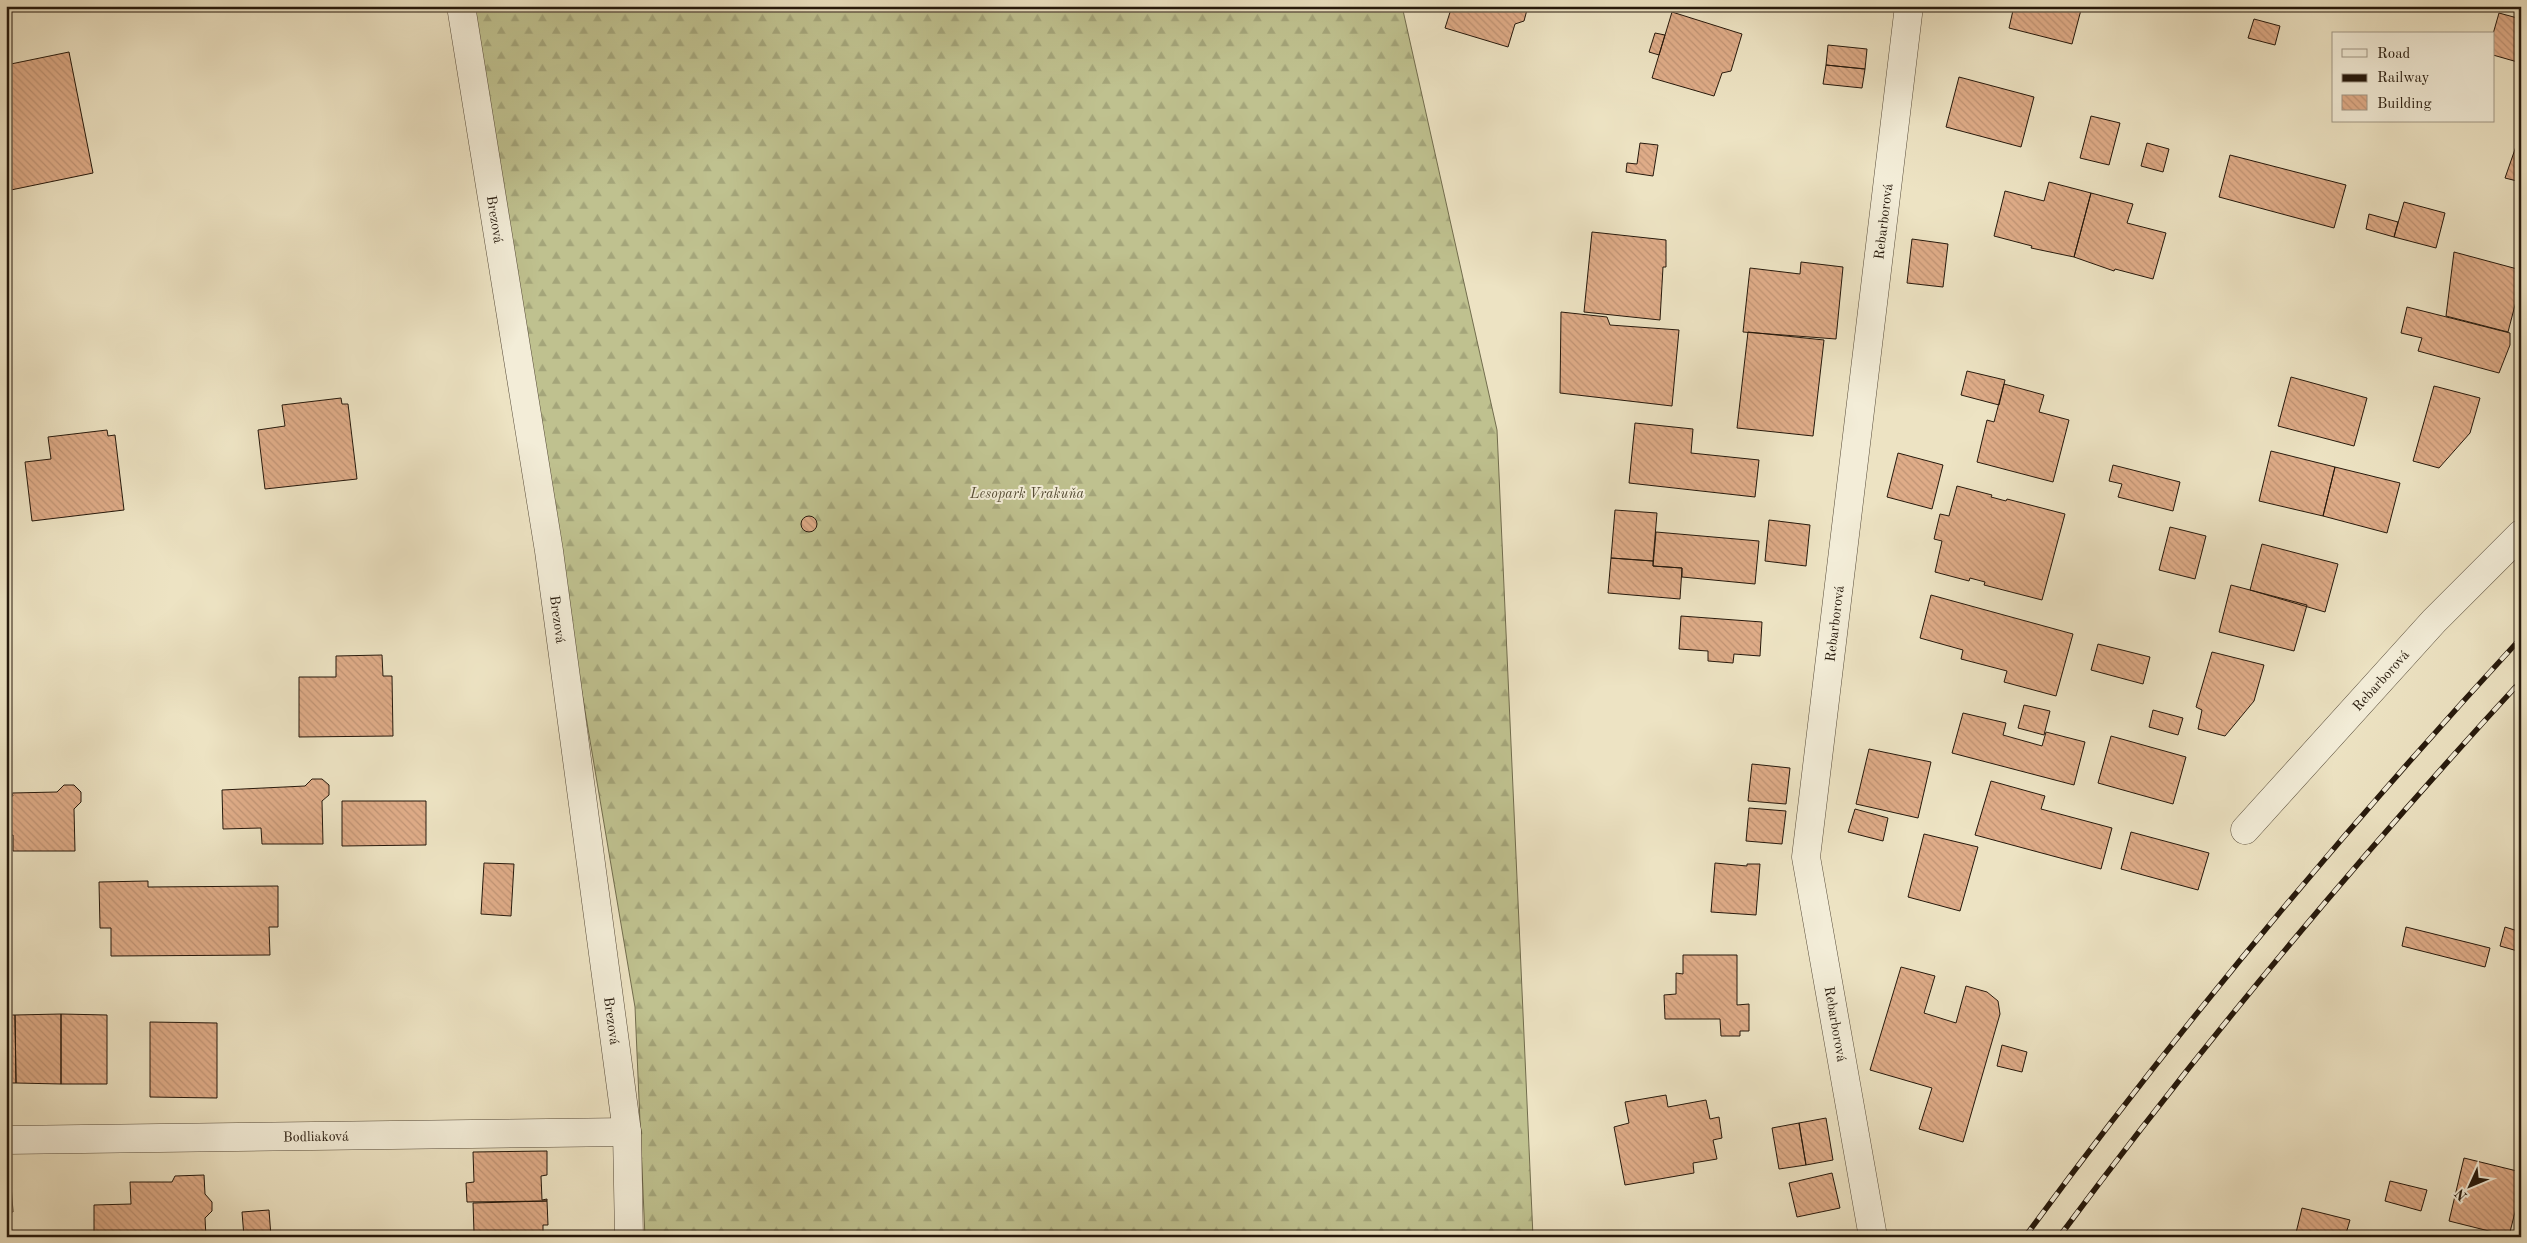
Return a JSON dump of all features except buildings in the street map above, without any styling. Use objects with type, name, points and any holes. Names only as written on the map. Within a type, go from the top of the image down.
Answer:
[{"type":"street","name":"Brezová","points":[[461,6],[550,551],[627,1132],[629,1237]]},
{"type":"street","name":"Rebarborová","points":[[1873,1237],[1806,857],[1909,6]]},
{"type":"street","name":"Rebarborová","points":[[2245,830],[2434,621],[2521,534]]},
{"type":"street","name":"Bodliaková","points":[[6,1140],[627,1132]]},
{"type":"green space","name":"Lesopark Vrakuňa","points":[[466,6],[1402,6],[1497,430],[1533,1237],[645,1237],[635,1007]]},
{"type":"railway","points":[[2025,1237],[2142,1082],[2264,931],[2455,710],[2521,638]]},
{"type":"railway","points":[[2059,1237],[2225,1022],[2400,815],[2521,681]]}]
